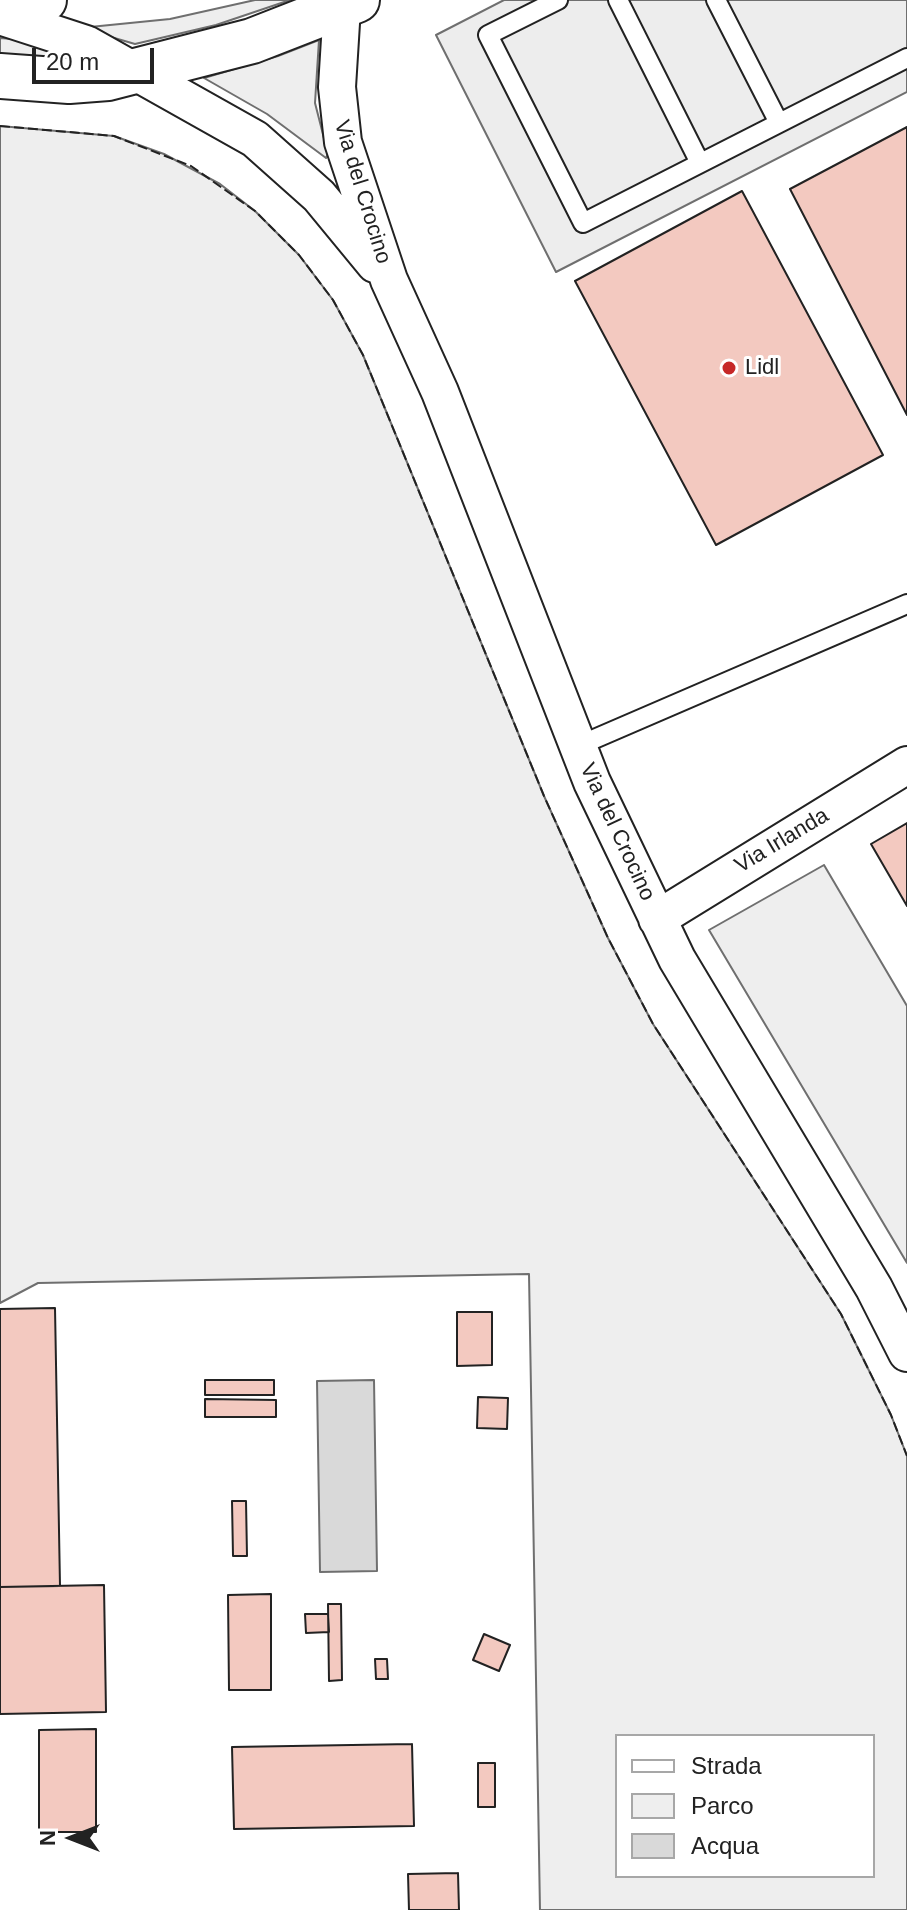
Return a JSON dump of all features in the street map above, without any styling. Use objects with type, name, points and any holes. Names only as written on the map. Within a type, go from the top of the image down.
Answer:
[{"type":"street","points":[[0,3],[44,0]]},
{"type":"street","points":[[0,76],[79,81],[138,71],[252,41],[350,4]]},
{"type":"street","name":"Via del Crocino","points":[[350,4],[337,87],[340,129],[389,280],[440,392],[578,746],[677,959],[874,1288],[907,1353]]},
{"type":"street","name":"Via del Crocino","points":[[0,16],[63,35],[138,71],[278,156],[319,196],[389,280]]},
{"type":"street","name":"Via Irlanda","points":[[657,919],[907,765]]},
{"type":"lane","points":[[558,0],[488,35],[583,223],[907,58]]},
{"type":"lane","points":[[618,0],[700,163]]},
{"type":"lane","points":[[716,0],[779,123]]},
{"type":"lane","points":[[578,746],[907,604]]},
{"type":"green space","points":[[255,0],[290,0],[216,25],[135,44],[80,28],[170,19]]},
{"type":"green space","points":[[0,38],[48,42],[79,57],[45,60],[0,57]]},
{"type":"green space","points":[[319,40],[315,103],[328,154],[326,158],[267,114],[204,78],[278,56]]},
{"type":"green space","points":[[0,126],[114,136],[164,154],[220,184],[255,211],[299,255],[333,300],[363,355],[544,796],[608,938],[653,1024],[841,1314],[891,1415],[907,1456],[907,1910],[540,1910],[529,1274],[38,1283],[0,1303]]},
{"type":"green space","points":[[824,865],[907,1006],[907,1263],[709,930]]},
{"type":"shaded area","points":[[504,0],[907,0],[907,92],[556,272],[436,35]]},
{"type":"water","points":[[374,1380],[377,1571],[320,1572],[317,1381]]},
{"type":"building","points":[[907,127],[907,415],[790,189]]},
{"type":"building","name":"Lidl","points":[[742,191],[883,455],[716,545],[575,281]]},
{"type":"building","points":[[907,823],[907,906],[871,844]]},
{"type":"building","points":[[55,1308],[60,1586],[0,1587],[0,1309]]},
{"type":"building","points":[[457,1312],[492,1312],[492,1365],[457,1366]]},
{"type":"building","points":[[205,1380],[274,1380],[274,1395],[205,1395]]},
{"type":"building","points":[[478,1397],[508,1398],[507,1429],[477,1428]]},
{"type":"building","points":[[205,1399],[276,1400],[276,1417],[205,1417]]},
{"type":"building","points":[[232,1501],[246,1501],[247,1556],[233,1556]]},
{"type":"building","points":[[104,1585],[106,1712],[0,1714],[0,1587]]},
{"type":"building","points":[[271,1594],[271,1690],[229,1690],[228,1595]]},
{"type":"building","points":[[328,1604],[341,1604],[342,1680],[329,1681]]},
{"type":"building","points":[[305,1614],[328,1614],[329,1632],[306,1633]]},
{"type":"building","points":[[484,1634],[510,1645],[499,1671],[473,1660]]},
{"type":"building","points":[[375,1659],[387,1659],[388,1679],[376,1679]]},
{"type":"building","points":[[96,1729],[96,1832],[39,1832],[39,1730]]},
{"type":"building","points":[[412,1744],[414,1826],[234,1829],[232,1747]]},
{"type":"building","points":[[478,1763],[495,1763],[495,1807],[478,1807]]},
{"type":"building","points":[[458,1873],[459,1910],[409,1910],[408,1874]]},
{"type":"fence","points":[[0,126],[114,136],[191,166],[255,211],[299,255],[333,300],[363,355],[544,796],[608,938],[653,1024],[841,1314],[891,1415],[907,1456]]},
{"type":"place","name":"Lidl","points":[[729,368]]}]
